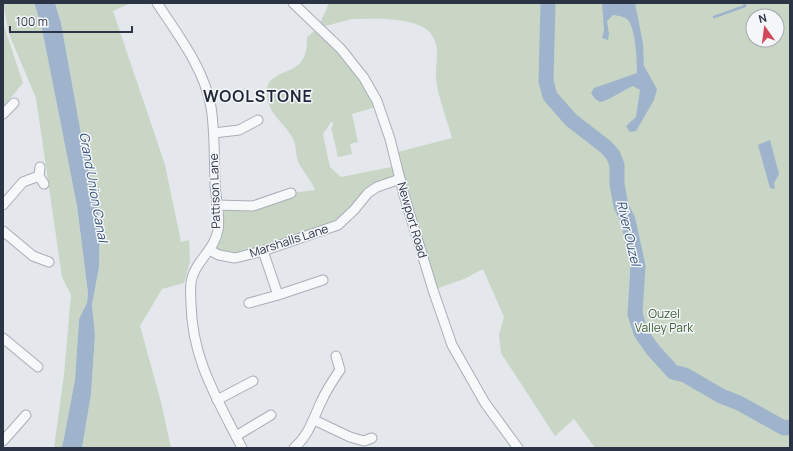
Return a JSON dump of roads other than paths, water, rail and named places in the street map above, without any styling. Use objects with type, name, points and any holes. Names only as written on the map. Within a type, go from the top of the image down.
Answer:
[{"type":"street","name":"Pattison Lane","points":[[157,3],[191,54],[201,74],[211,106],[214,133],[218,231],[209,250],[194,272],[190,284],[191,316],[197,351],[204,371],[242,448]]},
{"type":"street","name":"Newport Road","points":[[293,3],[342,49],[364,78],[379,106],[390,139],[400,180],[433,290],[452,344],[485,403],[518,448]]},
{"type":"street","points":[[3,114],[14,103]]},
{"type":"street","points":[[214,133],[239,130],[258,120]]},
{"type":"street","points":[[3,205],[23,182],[41,176]]},
{"type":"street","name":"Marshalls Lane","points":[[209,250],[219,255],[235,258],[263,251],[338,225],[354,210],[368,193],[377,187],[400,180]]},
{"type":"street","points":[[216,205],[253,206],[292,193]]},
{"type":"street","points":[[3,231],[33,256],[49,262]]},
{"type":"street","points":[[263,251],[278,295]]},
{"type":"street","points":[[249,303],[323,280]]},
{"type":"street","points":[[3,338],[38,367]]},
{"type":"street","points":[[294,448],[303,440],[314,420],[321,402],[340,370],[336,356]]},
{"type":"street","points":[[217,400],[253,380]]},
{"type":"street","points":[[3,441],[26,415]]},
{"type":"street","points":[[236,436],[272,415]]},
{"type":"street","points":[[314,420],[350,437],[364,441],[372,438]]},
{"type":"water","points":[[34,3],[55,3],[61,23],[84,150],[100,221],[99,267],[92,305],[95,335],[91,394],[82,448],[62,448],[75,380],[79,319],[87,303],[88,293],[77,206],[41,24]]},
{"type":"water","points":[[602,3],[635,3],[643,43],[644,66],[657,89],[654,100],[636,131],[630,132],[626,126],[636,117],[640,90],[633,86],[609,99],[600,102],[595,99],[591,93],[594,88],[637,73],[636,46],[631,25],[625,18],[613,15],[607,21],[609,34],[608,40],[602,38],[604,30]]},
{"type":"water","points":[[770,140],[779,174],[774,183],[775,189],[770,188],[758,145]]},
{"type":"waterway","name":"River Ouzel","points":[[548,3],[546,81],[550,96],[571,120],[606,147],[613,155],[617,165],[617,184],[621,206],[628,220],[638,266],[635,314],[641,333],[653,350],[673,372],[685,375],[721,396],[739,403],[784,428],[790,427]]},
{"type":"waterway","points":[[714,17],[745,6],[744,3]]},
{"type":"district","name":"WOOLSTONE","points":[[258,96]]},
{"type":"water label","name":"Grand Union Canal","points":[[94,187]]},
{"type":"park label","name":"Ouzel Valley Park","points":[[664,321]]}]
